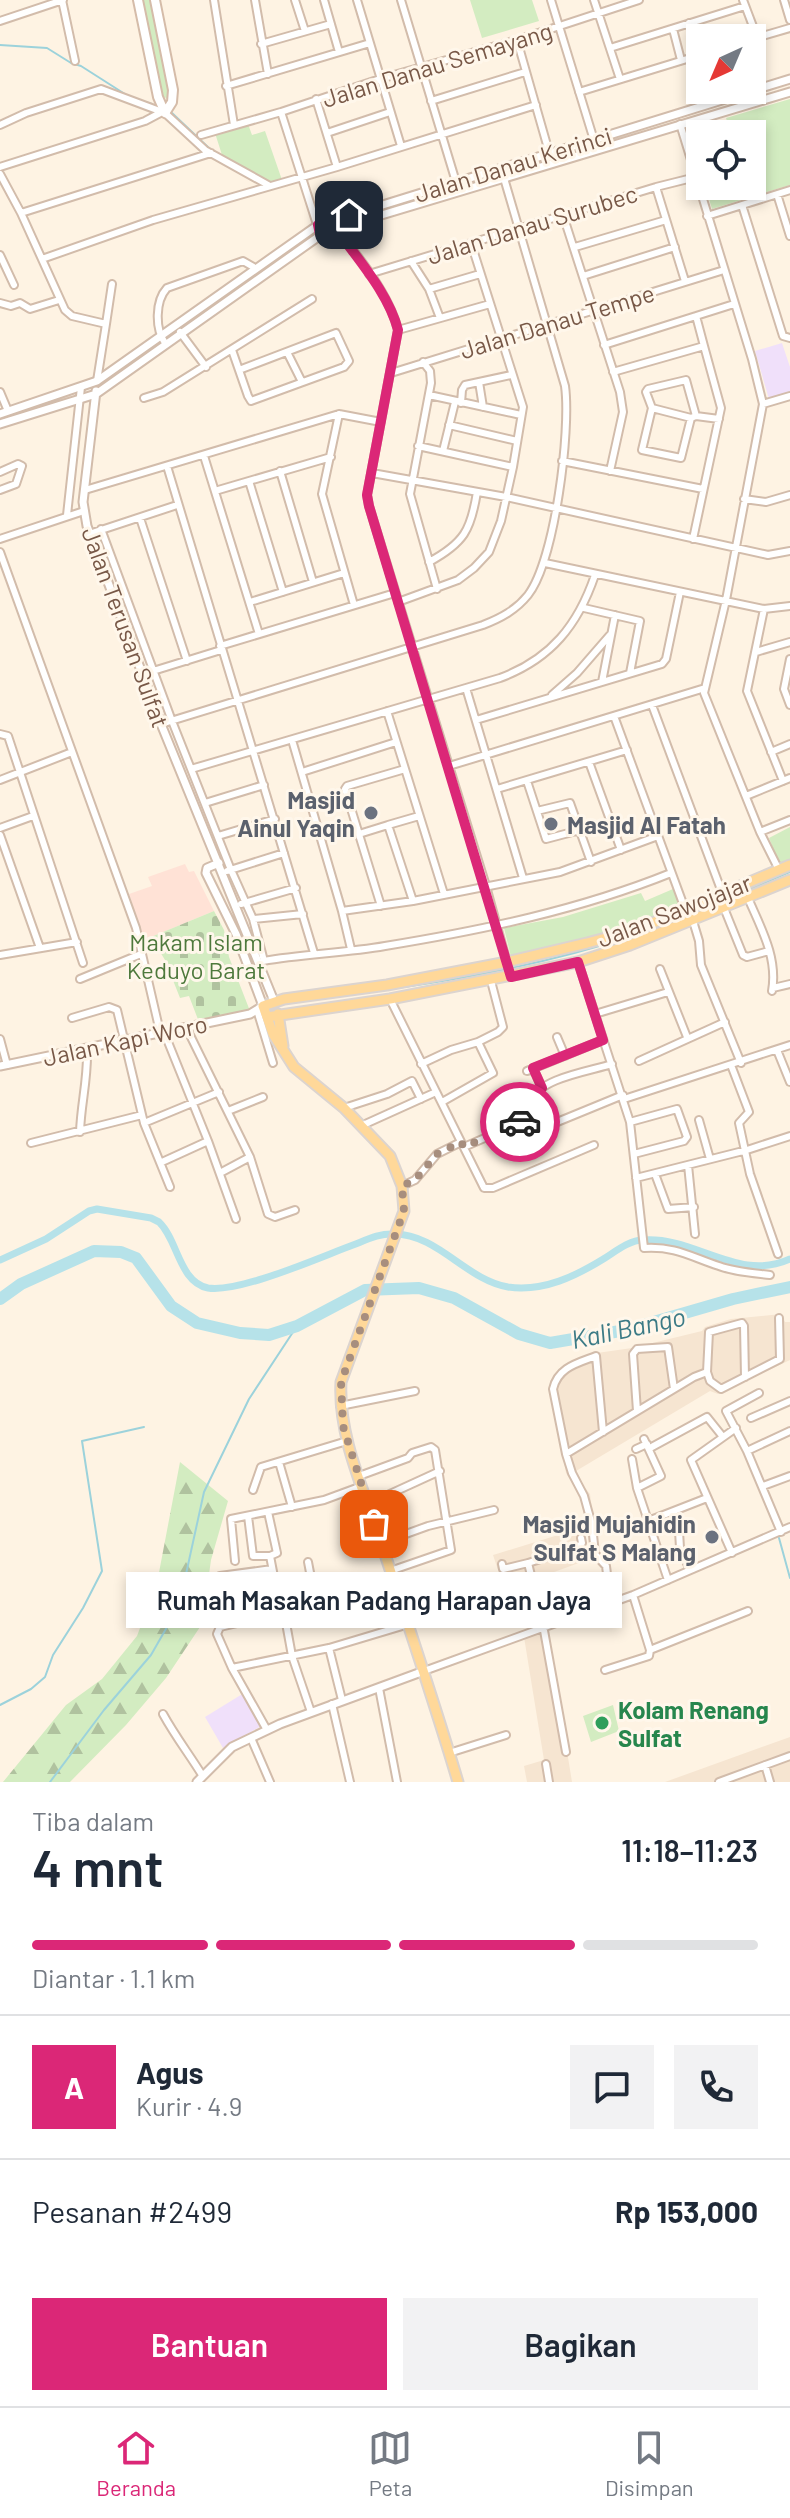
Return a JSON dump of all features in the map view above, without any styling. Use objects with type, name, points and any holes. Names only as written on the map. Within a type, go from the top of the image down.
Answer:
[{"type":"main road","points":[[138,0],[164,113]]},
{"type":"main road","points":[[155,0],[173,90],[172,102],[164,113]]},
{"type":"main road","name":"Jalan Sawojajar","points":[[274,1001],[509,968],[578,962],[630,945],[672,921],[685,909],[748,898],[790,865]]},
{"type":"main road","name":"Jalan Sawojajar","points":[[279,1016],[491,981],[509,968],[622,933],[672,921],[693,921],[723,900],[777,876],[790,880]]},
{"type":"main road","name":"Jalan Kapi Woro","points":[[260,1013],[274,1001]]},
{"type":"main road","name":"Jalan Terusan Sulfat","points":[[274,1001],[283,1046]]},
{"type":"main road","name":"Jalan Kapi Woro","points":[[260,1013],[279,1016]]},
{"type":"main road","name":"Jalan Terusan Sulfat","points":[[260,1013],[297,1070],[363,1125],[390,1156],[402,1186],[405,1204],[346,1366],[341,1382],[340,1406],[347,1441],[458,1782]]},
{"type":"street","points":[[0,21],[62,0],[75,61]]},
{"type":"street","points":[[214,0],[234,125]]},
{"type":"street","points":[[255,0],[268,74]]},
{"type":"street","points":[[295,0],[305,31]]},
{"type":"street","points":[[324,0],[339,52]]},
{"type":"street","points":[[357,0],[401,146]]},
{"type":"street","points":[[401,0],[456,182]]},
{"type":"street","points":[[551,0],[597,150]]},
{"type":"street","points":[[594,0],[620,79]]},
{"type":"street","points":[[784,0],[790,20]]},
{"type":"street","name":"Jalan Danau Semayang","points":[[201,135],[560,27],[634,1]]},
{"type":"street","points":[[610,48],[744,3],[750,24]]},
{"type":"street","points":[[261,44],[331,24]]},
{"type":"street","points":[[766,35],[790,28]]},
{"type":"street","points":[[673,29],[681,60]]},
{"type":"street","points":[[517,40],[549,152]]},
{"type":"street","points":[[226,86],[370,43]]},
{"type":"street","points":[[579,92],[686,59]]},
{"type":"street","points":[[431,101],[525,72]]},
{"type":"street","name":"Jalan Danau Kerinci","points":[[766,87],[790,79]]},
{"type":"street","points":[[0,125],[97,89],[164,113],[211,153],[270,186]]},
{"type":"street","name":"Jalan Danau Kerinci","points":[[766,99],[790,92]]},
{"type":"street","points":[[316,99],[337,167]]},
{"type":"street","name":"Jalan Danau Kerinci","points":[[0,424],[96,394],[255,268],[318,225],[709,104]]},
{"type":"street","name":"Jalan Danau Kerinci","points":[[4,413],[97,381],[180,332],[320,234],[749,104]]},
{"type":"street","points":[[42,259],[153,220],[536,105]]},
{"type":"street","points":[[281,112],[320,234]]},
{"type":"street","points":[[327,133],[390,112]]},
{"type":"street","points":[[0,167],[164,113]]},
{"type":"street","points":[[680,124],[686,144]]},
{"type":"street","points":[[21,213],[211,153]]},
{"type":"street","points":[[161,724],[483,625],[508,614],[530,592],[545,563],[568,408],[565,386],[501,168]]},
{"type":"street","points":[[0,174],[21,213],[59,300],[72,316],[106,324]]},
{"type":"street","name":"Jalan Danau Surubec","points":[[369,274],[686,180]]},
{"type":"street","points":[[656,187],[685,281]]},
{"type":"street","points":[[707,216],[790,190]]},
{"type":"street","points":[[777,194],[790,236]]},
{"type":"street","points":[[702,200],[763,404],[726,600],[704,697],[777,876]]},
{"type":"street","points":[[742,205],[783,336],[790,338]]},
{"type":"street","points":[[563,215],[620,392],[623,412],[610,471]]},
{"type":"street","points":[[575,247],[666,220]]},
{"type":"street","points":[[336,229],[369,274],[394,317],[398,330],[367,495],[509,968]]},
{"type":"street","points":[[398,602],[466,575],[489,552],[498,529],[513,467],[523,407],[471,243]]},
{"type":"street","points":[[583,276],[675,247]]},
{"type":"street","points":[[0,255],[14,285]]},
{"type":"street","points":[[162,340],[158,331],[160,301],[167,288],[243,261],[255,268]]},
{"type":"street","points":[[411,261],[429,289],[440,318]]},
{"type":"street","name":"Jalan Danau Tempe","points":[[391,373],[724,270]]},
{"type":"street","points":[[429,289],[480,274]]},
{"type":"street","points":[[97,381],[112,284]]},
{"type":"street","points":[[144,398],[163,392],[206,367],[312,299]]},
{"type":"street","points":[[0,303],[11,306],[20,303],[30,309],[59,300]]},
{"type":"street","points":[[398,330],[490,304]]},
{"type":"street","points":[[604,345],[734,304]]},
{"type":"street","points":[[693,539],[721,403],[696,316]]},
{"type":"street","points":[[180,332],[206,367]]},
{"type":"street","points":[[232,350],[239,370],[251,401],[349,364],[336,333],[239,370]]},
{"type":"street","points":[[613,372],[704,346]]},
{"type":"street","points":[[287,352],[302,382]]},
{"type":"street","points":[[423,362],[431,377],[412,480],[412,504],[437,589]]},
{"type":"street","points":[[443,451],[463,387],[511,375]]},
{"type":"street","points":[[686,380],[694,417],[681,458],[647,452],[642,448],[652,408],[646,392],[648,389],[686,380]]},
{"type":"street","name":"Jalan Terusan Sulfat","points":[[97,381],[85,490],[84,511],[89,534],[161,724],[214,853],[227,872],[240,904],[246,930],[262,962],[274,1001]]},
{"type":"street","points":[[479,382],[483,407]]},
{"type":"street","points":[[67,515],[81,387]]},
{"type":"street","points":[[0,392],[4,413]]},
{"type":"street","points":[[429,395],[521,415]]},
{"type":"street","points":[[763,404],[790,396]]},
{"type":"street","points":[[652,408],[719,419]]},
{"type":"street","points":[[85,490],[339,414],[381,422]]},
{"type":"street","points":[[339,414],[322,494],[354,605]]},
{"type":"street","points":[[449,425],[517,441]]},
{"type":"street","points":[[418,446],[513,467]]},
{"type":"street","points":[[204,456],[259,634]]},
{"type":"street","points":[[215,491],[331,457]]},
{"type":"street","points":[[562,461],[703,489]]},
{"type":"street","points":[[0,472],[22,464],[16,484],[0,490]]},
{"type":"street","points":[[167,466],[314,953]]},
{"type":"street","points":[[280,471],[313,582]]},
{"type":"street","points":[[372,473],[506,497],[768,555],[790,551]]},
{"type":"street","points":[[249,481],[283,592]]},
{"type":"street","points":[[429,562],[465,535],[472,519],[477,492]]},
{"type":"street","points":[[744,499],[766,502],[790,495]]},
{"type":"street","points":[[89,534],[177,505]]},
{"type":"street","points":[[0,539],[84,511]]},
{"type":"street","points":[[140,518],[187,661]]},
{"type":"street","points":[[101,529],[218,836],[227,872],[284,853]]},
{"type":"street","points":[[0,552],[129,907],[162,1032],[208,1141],[236,1219]]},
{"type":"street","points":[[545,563],[764,609],[790,606]]},
{"type":"street","points":[[250,602],[344,573]]},
{"type":"street","points":[[182,774],[512,673],[539,658],[561,637],[584,608],[595,575]]},
{"type":"street","points":[[476,720],[665,661],[680,592]]},
{"type":"street","points":[[153,671],[259,634],[395,593]]},
{"type":"street","points":[[584,608],[638,620],[640,623],[630,673]]},
{"type":"street","points":[[746,796],[786,780],[747,695],[764,609]]},
{"type":"street","points":[[121,618],[132,614]]},
{"type":"street","points":[[602,682],[615,615]]},
{"type":"street","points":[[549,698],[577,673],[610,635]]},
{"type":"street","points":[[756,652],[790,642]]},
{"type":"street","points":[[790,659],[784,689],[790,705]]},
{"type":"street","points":[[466,688],[523,878]]},
{"type":"street","points":[[449,766],[705,688]]},
{"type":"street","points":[[652,705],[743,955],[747,957],[769,951]]},
{"type":"street","points":[[387,711],[444,894]]},
{"type":"street","points":[[614,716],[685,909]]},
{"type":"street","points":[[0,734],[8,736],[83,963]]},
{"type":"street","points":[[292,740],[351,949]]},
{"type":"street","points":[[302,772],[396,742]]},
{"type":"street","points":[[771,752],[790,744]]},
{"type":"street","points":[[497,789],[627,750]]},
{"type":"street","points":[[0,780],[72,752]]},
{"type":"street","points":[[589,762],[621,850]]},
{"type":"street","points":[[381,906],[345,788],[405,769]]},
{"type":"street","points":[[527,781],[548,840],[580,830]]},
{"type":"street","points":[[205,803],[264,785]]},
{"type":"street","points":[[537,811],[568,802],[591,862]]},
{"type":"street","points":[[0,828],[33,816]]},
{"type":"street","points":[[359,834],[419,816]]},
{"type":"street","points":[[218,836],[275,819]]},
{"type":"street","points":[[760,832],[790,820]]},
{"type":"street","points":[[388,825],[413,901]]},
{"type":"street","points":[[0,835],[40,948]]},
{"type":"street","points":[[342,911],[413,901],[569,870],[658,836]]},
{"type":"street","points":[[214,853],[223,850]]},
{"type":"street","name":"Jalan Terusan Sulfat","points":[[219,863],[207,868],[206,873],[236,934],[260,1013]]},
{"type":"street","points":[[296,888],[240,904],[253,919],[262,962],[381,946],[497,925],[588,904],[671,873]]},
{"type":"street","points":[[748,898],[769,951],[775,974],[773,989],[790,984]]},
{"type":"street","points":[[253,919],[303,914]]},
{"type":"street","points":[[693,921],[701,965],[741,1063]]},
{"type":"street","points":[[236,934],[246,930]]},
{"type":"street","points":[[0,955],[77,942]]},
{"type":"street","points":[[80,979],[141,954]]},
{"type":"street","points":[[578,962],[630,1122],[644,1248],[675,1248],[739,1272],[770,1275]]},
{"type":"street","points":[[660,969],[687,1037]]},
{"type":"street","points":[[421,1064],[478,1042],[503,1027],[491,981]]},
{"type":"street","points":[[595,1014],[668,992]]},
{"type":"street","points":[[390,999],[484,1188],[594,1145]]},
{"type":"street","points":[[72,1018],[109,1007],[116,1008],[121,1016],[143,1119],[170,1187]]},
{"type":"street","points":[[260,1013],[273,1063]]},
{"type":"street","name":"Jalan Kapi Woro","points":[[3,1066],[260,1013]]},
{"type":"street","points":[[639,1061],[725,1022]]},
{"type":"street","points":[[186,1027],[250,1157],[268,1214],[275,1217],[295,1210]]},
{"type":"street","points":[[557,1037],[565,1056]]},
{"type":"street","points":[[0,1039],[3,1066]]},
{"type":"street","points":[[542,1088],[530,1070],[603,1040]]},
{"type":"street","points":[[442,1102],[493,1073],[478,1042]]},
{"type":"street","points":[[612,1064],[578,1073],[542,1088],[531,1098],[545,1127],[624,1097],[741,1063],[790,1045]]},
{"type":"street","points":[[80,1132],[88,1078],[87,1049]]},
{"type":"street","points":[[777,1050],[790,1082]]},
{"type":"street","points":[[731,1065],[749,1112],[739,1123],[750,1174],[778,1254]]},
{"type":"street","points":[[344,1108],[387,1094],[412,1081],[421,1099]]},
{"type":"street","points":[[31,1143],[143,1119],[193,1105],[219,1092]]},
{"type":"street","points":[[363,1125],[436,1092]]},
{"type":"street","points":[[228,1111],[263,1097]]},
{"type":"street","points":[[630,1122],[677,1109],[687,1137],[684,1141],[634,1154]]},
{"type":"street","points":[[402,1186],[415,1180],[437,1154],[538,1116]]},
{"type":"street","points":[[699,1120],[710,1159]]},
{"type":"street","points":[[636,1178],[790,1136]]},
{"type":"street","points":[[162,1162],[208,1141]]},
{"type":"street","points":[[220,1173],[250,1157]]},
{"type":"street","points":[[688,1165],[695,1234]]},
{"type":"street","points":[[655,1174],[668,1209],[694,1207]]},
{"type":"street","points":[[779,1318],[780,1359]]},
{"type":"street","points":[[745,1377],[742,1323],[709,1332],[707,1372],[710,1381],[721,1389],[745,1377],[780,1359],[790,1353]]},
{"type":"street","points":[[637,1411],[633,1354],[637,1349],[668,1347],[674,1389]]},
{"type":"street","points":[[603,1432],[596,1356],[563,1371],[553,1389],[566,1454],[584,1496],[592,1525],[595,1554],[606,1566],[607,1574],[601,1587],[607,1603]]},
{"type":"street","points":[[566,1454],[707,1372]]},
{"type":"street","points":[[340,1406],[415,1391]]},
{"type":"street","points":[[759,1393],[726,1409],[781,1532]]},
{"type":"street","points":[[751,1418],[790,1401]]},
{"type":"street","points":[[636,1449],[707,1417],[723,1437]]},
{"type":"street","points":[[732,1553],[691,1460],[736,1428]]},
{"type":"street","points":[[747,1451],[790,1431]]},
{"type":"street","points":[[253,1490],[259,1469],[347,1441]]},
{"type":"street","points":[[637,1488],[661,1476],[647,1443]]},
{"type":"street","points":[[235,1561],[232,1517],[324,1500],[431,1447],[435,1450],[440,1471],[452,1549],[390,1571]]},
{"type":"street","points":[[632,1459],[637,1488],[668,1580]]},
{"type":"street","points":[[279,1462],[292,1507]]},
{"type":"street","points":[[368,1504],[440,1471]]},
{"type":"street","points":[[763,1486],[790,1476]]},
{"type":"street","points":[[648,1521],[707,1498]]},
{"type":"street","points":[[381,1543],[494,1510]]},
{"type":"street","points":[[248,1516],[253,1556],[270,1556],[277,1553],[268,1512]]},
{"type":"street","points":[[163,1714],[202,1778],[225,1752],[267,1730],[543,1625],[633,1595],[790,1527]]},
{"type":"street","points":[[679,1531],[680,1548],[690,1570]]},
{"type":"street","points":[[502,1564],[503,1569],[507,1570],[578,1547],[582,1543],[581,1538]]},
{"type":"street","points":[[241,1621],[236,1598],[274,1591],[276,1587],[270,1556]]},
{"type":"street","points":[[308,1562],[316,1604]]},
{"type":"street","points":[[528,1563],[543,1625],[566,1752]]},
{"type":"street","points":[[220,1576],[272,1569]]},
{"type":"street","points":[[267,1730],[232,1668],[217,1634],[220,1627],[394,1586]]},
{"type":"street","points":[[605,1670],[650,1655],[633,1595]]},
{"type":"street","points":[[650,1650],[748,1611]]},
{"type":"street","points":[[284,1612],[292,1656],[311,1712]]},
{"type":"street","points":[[232,1668],[329,1648],[409,1624]]},
{"type":"street","points":[[329,1648],[342,1700]]},
{"type":"street","points":[[379,1688],[397,1782]]},
{"type":"street","points":[[332,1704],[350,1782]]},
{"type":"street","points":[[449,1753],[506,1735]]},
{"type":"street","points":[[251,1738],[270,1782]]},
{"type":"street","points":[[719,1782],[736,1779],[790,1756]]},
{"type":"street","points":[[546,1764],[549,1782]]},
{"type":"street","points":[[765,1765],[770,1782]]},
{"type":"shaded area","points":[[782,343],[790,367],[790,392],[769,399],[755,351]]},
{"type":"shaded area","points":[[185,864],[189,872],[194,871],[214,911],[144,940],[129,894],[152,886],[148,877]]},
{"type":"shaded area","points":[[781,1314],[785,1322],[790,1322],[790,1360],[718,1394],[710,1391],[576,1471],[577,1478],[590,1494],[598,1551],[610,1569],[603,1585],[609,1598],[603,1601],[596,1583],[604,1575],[603,1569],[592,1559],[581,1499],[566,1473],[550,1381],[563,1368],[597,1353],[702,1331],[705,1327],[731,1319]]},
{"type":"shaded area","points":[[584,1527],[587,1560],[535,1579],[546,1622],[540,1624],[530,1589],[507,1597],[493,1555]]},
{"type":"shaded area","points":[[547,1628],[572,1782],[527,1782],[524,1766],[544,1760],[524,1637]]},
{"type":"shaded area","points":[[244,1693],[263,1725],[223,1748],[205,1717]]},
{"type":"shaded area","points":[[790,1737],[790,1782],[665,1782]]},
{"type":"green space","points":[[142,0],[151,0],[169,91],[167,99],[161,94]]},
{"type":"green space","points":[[470,0],[532,0],[539,21],[482,38]]},
{"type":"green space","points":[[790,99],[790,185],[766,192],[766,120],[726,118]]},
{"type":"green space","points":[[248,124],[252,135],[265,131],[282,180],[270,182],[222,155],[215,133]]},
{"type":"green space","points":[[709,200],[741,200],[712,209]]},
{"type":"green space","points":[[790,827],[790,861],[780,865],[769,838]]},
{"type":"green space","points":[[673,889],[681,908],[609,934],[511,957],[504,928],[563,917],[641,893],[645,901]]},
{"type":"green space","name":"Makam Islam Keduyo Barat","points":[[214,911],[224,930],[229,957],[250,1011],[199,1022],[189,996],[180,998],[165,960],[151,937]]},
{"type":"green space","points":[[180,1462],[228,1501],[211,1560],[202,1624],[166,1678],[126,1725],[70,1782],[3,1782],[66,1705],[102,1679],[137,1636],[157,1583]]},
{"type":"green space","name":"Kolam Renang Sulfat","points":[[613,1705],[619,1731],[591,1742],[583,1716]]},
{"type":"waterway","points":[[0,45],[47,48],[128,96]]},
{"type":"waterway","points":[[138,100],[152,104]]},
{"type":"waterway","points":[[172,113],[211,150]]},
{"type":"waterway","points":[[727,899],[790,872]]},
{"type":"waterway","points":[[674,919],[721,901]]},
{"type":"waterway","points":[[288,1003],[504,970],[631,936]]},
{"type":"waterway","points":[[0,1260],[46,1239],[97,1209],[159,1222],[191,1278],[208,1288],[259,1280],[389,1234],[424,1241],[493,1283],[521,1288],[547,1285],[571,1276],[638,1240],[681,1245],[753,1266],[790,1259]]},
{"type":"waterway","name":"Kali Bango","points":[[0,1299],[21,1284],[94,1251],[121,1252],[136,1258],[171,1306],[197,1323],[240,1333],[269,1335],[297,1326],[365,1290],[419,1288],[454,1298],[519,1334],[550,1343],[626,1330],[733,1299],[790,1287]]},
{"type":"waterway","points":[[50,1782],[104,1710],[151,1655],[179,1606],[204,1492],[249,1399],[297,1326]]},
{"type":"waterway","points":[[0,1705],[31,1689],[45,1677],[53,1655],[102,1571],[82,1441],[144,1427]]},
{"type":"waterway","points":[[779,1538],[790,1578]]},
{"type":"way so far","points":[[374,1524],[343,1426],[341,1382],[404,1211],[402,1186],[415,1180],[437,1154],[461,1142],[464,1147],[520,1122]]},
{"type":"place","name":"Masjid Ainul Yaqin","points":[[371,813]]},
{"type":"place","name":"Masjid Al Fatah","points":[[551,824]]},
{"type":"place","name":"Rumah Masakan Padang Harapan Jaya","points":[[374,1524]]},
{"type":"place","name":"Masjid Mujahidin Sulfat S Malang","points":[[712,1537]]},
{"type":"place","name":"Kolam Renang Sulfat","points":[[602,1723]]},
{"type":"route","points":[[349,215],[318,225],[320,234],[336,229],[369,274],[394,317],[398,330],[367,495],[369,506],[511,977],[578,962],[603,1040],[533,1068],[542,1088],[531,1098],[538,1116],[520,1122]]}]
